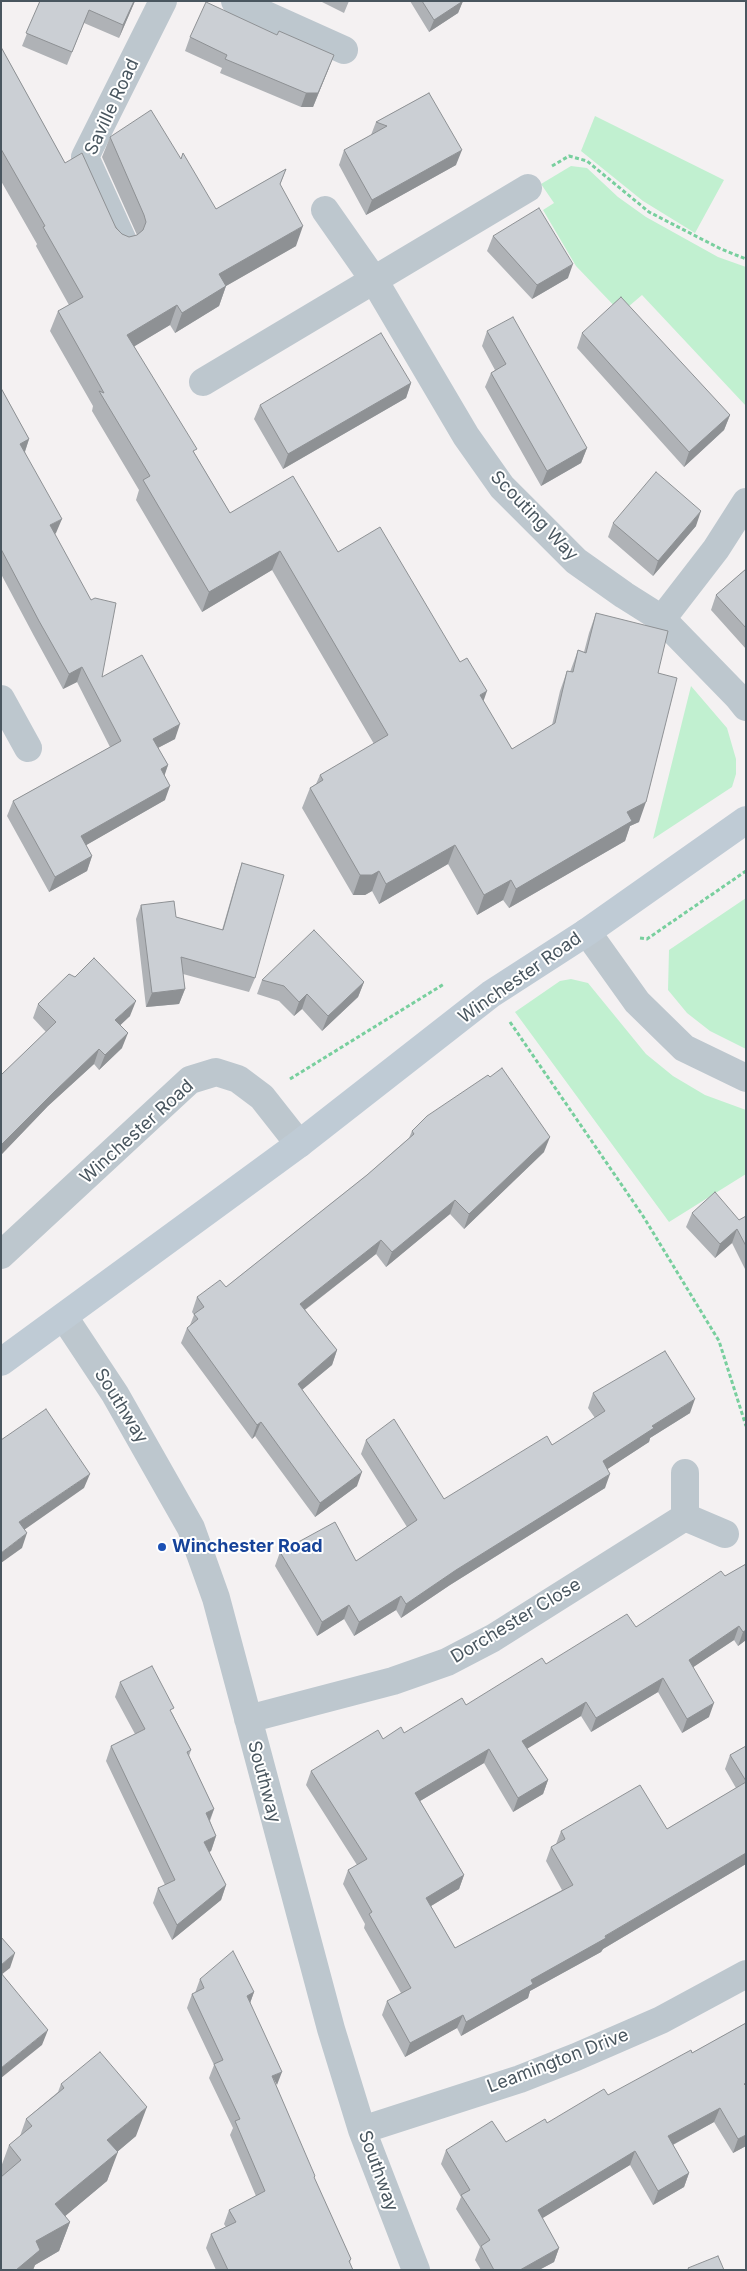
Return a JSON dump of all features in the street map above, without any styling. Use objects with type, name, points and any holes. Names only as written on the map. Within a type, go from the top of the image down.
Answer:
[{"type":"street","name":"Saville Road","points":[[123,241],[85,157],[163,1]]},
{"type":"street","points":[[235,1],[344,50]]},
{"type":"street","points":[[203,382],[528,188]]},
{"type":"street","name":"Scouting Way","points":[[325,210],[374,280],[466,436],[502,487],[576,561],[662,619],[746,707]]},
{"type":"street","points":[[662,619],[716,549],[746,502]]},
{"type":"street","points":[[1,699],[28,748]]},
{"type":"street","name":"Winchester Road","points":[[1,1362],[299,1144],[491,994],[587,932],[746,820]]},
{"type":"street","points":[[587,932],[637,1002],[684,1048],[746,1078]]},
{"type":"street","name":"Winchester Road","points":[[1,1255],[190,1080],[216,1072],[238,1079],[262,1097],[299,1144]]},
{"type":"street","name":"Southway","points":[[64,1317],[115,1394],[191,1528],[216,1598],[328,2020],[362,2130],[416,2270]]},
{"type":"street","points":[[685,1473],[685,1517],[725,1534]]},
{"type":"street","name":"Dorchester Close","points":[[248,1719],[393,1681],[447,1662],[493,1638],[685,1517]]},
{"type":"street","name":"Leamington Drive","points":[[362,2130],[520,2078],[576,2056],[660,2020],[746,1974]]},
{"type":"path","points":[[528,188],[551,167],[569,156],[587,161],[649,212],[721,249],[746,259]]},
{"type":"path","points":[[491,994],[644,1216],[719,1341],[746,1426]]},
{"type":"green space","points":[[595,116],[724,180],[695,233],[643,201],[581,151]]},
{"type":"green space","points":[[571,166],[587,168],[618,197],[646,217],[718,257],[746,267],[746,406],[642,295],[621,313],[576,266],[543,210],[554,203],[541,184]]},
{"type":"green space","points":[[691,686],[727,728],[736,759],[736,774],[732,787],[653,839]]},
{"type":"green space","points":[[746,898],[746,1049],[710,1031],[687,1013],[668,990],[669,950]]},
{"type":"green space","points":[[571,979],[588,983],[646,1054],[673,1076],[705,1095],[746,1110],[746,1174],[669,1222],[515,1012],[560,981]]},
{"type":"building","points":[[40,1],[134,1],[123,25],[89,10],[72,52],[26,33]]},
{"type":"building","points":[[422,1],[463,1],[434,20]]},
{"type":"building","points":[[206,2],[277,35],[279,31],[334,55],[318,93],[306,93],[225,59],[227,55],[190,37]]},
{"type":"building","points":[[1,47],[65,163],[82,153],[116,228],[122,234],[129,237],[137,235],[143,230],[146,222],[110,137],[151,110],[181,159],[183,153],[216,209],[286,169],[280,184],[303,226],[219,274],[226,286],[182,313],[177,305],[127,335],[197,449],[193,451],[230,513],[293,476],[338,552],[380,527],[460,662],[467,658],[487,691],[480,695],[512,749],[555,723],[567,671],[573,672],[578,650],[586,653],[596,613],[668,631],[658,673],[677,678],[646,802],[627,812],[632,821],[516,889],[511,880],[484,895],[455,845],[386,884],[379,871],[372,875],[360,875],[310,788],[323,780],[320,775],[388,735],[280,551],[209,592],[143,480],[150,476],[99,391],[104,393],[58,311],[83,297],[1,149]]},
{"type":"building","points":[[429,93],[462,150],[372,200],[344,150],[387,126],[376,122]]},
{"type":"building","points":[[539,208],[573,264],[537,285],[493,236]]},
{"type":"building","points":[[621,297],[730,415],[689,452],[582,333]]},
{"type":"building","points":[[513,317],[587,448],[547,471],[491,373],[506,364],[487,331]]},
{"type":"building","points":[[381,333],[411,383],[288,454],[260,405]]},
{"type":"building","points":[[1,388],[29,439],[20,444],[62,519],[50,525],[91,600],[95,598],[116,603],[102,677],[142,655],[180,724],[153,739],[168,765],[161,769],[170,786],[81,836],[92,856],[55,877],[13,801],[121,741],[82,667],[69,674],[1,549]]},
{"type":"building","points":[[656,472],[701,511],[658,561],[613,523]]},
{"type":"building","points":[[746,569],[746,628],[716,595]]},
{"type":"building","points":[[242,863],[284,875],[255,978],[181,957],[185,989],[152,993],[141,905],[174,901],[176,917],[223,930]]},
{"type":"building","points":[[314,930],[364,982],[328,1016],[307,994],[299,1002],[284,986],[262,980]]},
{"type":"building","points":[[94,958],[136,1001],[115,1020],[128,1033],[105,1055],[99,1049],[1,1145],[1,1075],[56,1022],[38,1004],[69,974],[75,977]]},
{"type":"building","points":[[502,1068],[550,1137],[469,1214],[455,1200],[392,1252],[381,1240],[300,1304],[337,1350],[298,1384],[362,1472],[320,1503],[261,1422],[257,1425],[187,1328],[198,1319],[194,1314],[204,1307],[197,1297],[220,1280],[226,1287],[367,1175],[414,1134],[412,1131],[427,1116],[488,1075],[490,1077]]},
{"type":"building","points":[[715,1192],[739,1220],[746,1216],[746,1246],[737,1229],[720,1244],[692,1213]]},
{"type":"building","points":[[665,1351],[695,1399],[652,1426],[654,1428],[603,1461],[610,1474],[456,1570],[406,1604],[401,1596],[359,1622],[349,1605],[322,1622],[280,1552],[335,1522],[356,1561],[417,1520],[366,1440],[394,1419],[444,1499],[547,1436],[552,1445],[605,1411],[593,1393]]},
{"type":"building","points":[[46,1409],[90,1474],[19,1522],[27,1533],[1,1553],[1,1440]]},
{"type":"building","points":[[746,1564],[746,1630],[743,1632],[739,1626],[689,1660],[714,1703],[687,1719],[663,1678],[596,1718],[586,1702],[522,1741],[548,1780],[518,1798],[489,1749],[415,1793],[464,1875],[426,1898],[455,1948],[573,1885],[551,1847],[565,1839],[561,1831],[640,1785],[667,1829],[746,1782],[746,1853],[605,1936],[606,1938],[531,1980],[533,1984],[466,2022],[463,2015],[410,2043],[387,2001],[411,1988],[369,1914],[372,1912],[348,1870],[367,1859],[311,1771],[378,1730],[383,1739],[401,1727],[404,1733],[462,1698],[466,1705],[542,1658],[546,1664],[627,1614],[636,1627],[721,1571],[725,1576]]},
{"type":"building","points":[[152,1666],[174,1708],[170,1710],[191,1750],[187,1752],[214,1809],[206,1813],[216,1836],[204,1842],[226,1885],[177,1925],[158,1888],[175,1880],[111,1746],[145,1729],[120,1682]]},
{"type":"building","points":[[746,1746],[746,1781],[730,1755]]},
{"type":"building","points":[[1,1937],[15,1953],[1,1965]]},
{"type":"building","points":[[233,1951],[254,1992],[247,1996],[282,2072],[272,2076],[351,2259],[349,2261],[353,2270],[228,2270],[211,2234],[236,2222],[229,2210],[265,2191],[235,2121],[240,2119],[214,2064],[223,2060],[192,1994],[204,1988],[200,1979]]},
{"type":"building","points":[[1,1973],[48,2030],[1,2068]]},
{"type":"building","points":[[746,2023],[746,2083],[744,2084],[746,2086],[746,2135],[738,2139],[720,2108],[668,2136],[689,2173],[658,2191],[635,2151],[538,2210],[559,2248],[520,2270],[494,2270],[481,2246],[490,2240],[461,2195],[470,2190],[446,2150],[492,2121],[506,2142],[545,2119],[547,2123],[604,2089],[608,2095],[691,2050],[692,2053]]},
{"type":"building","points":[[100,2052],[147,2107],[107,2140],[118,2152],[55,2204],[70,2222],[36,2241],[40,2250],[16,2270],[1,2270],[1,2177],[21,2160],[9,2145],[32,2126],[26,2119],[64,2088],[61,2084]]},
{"type":"building","points":[[718,2256],[724,2270],[689,2270],[688,2268]]},
{"type":"place","name":"Winchester Road","points":[[162,1547]]}]
